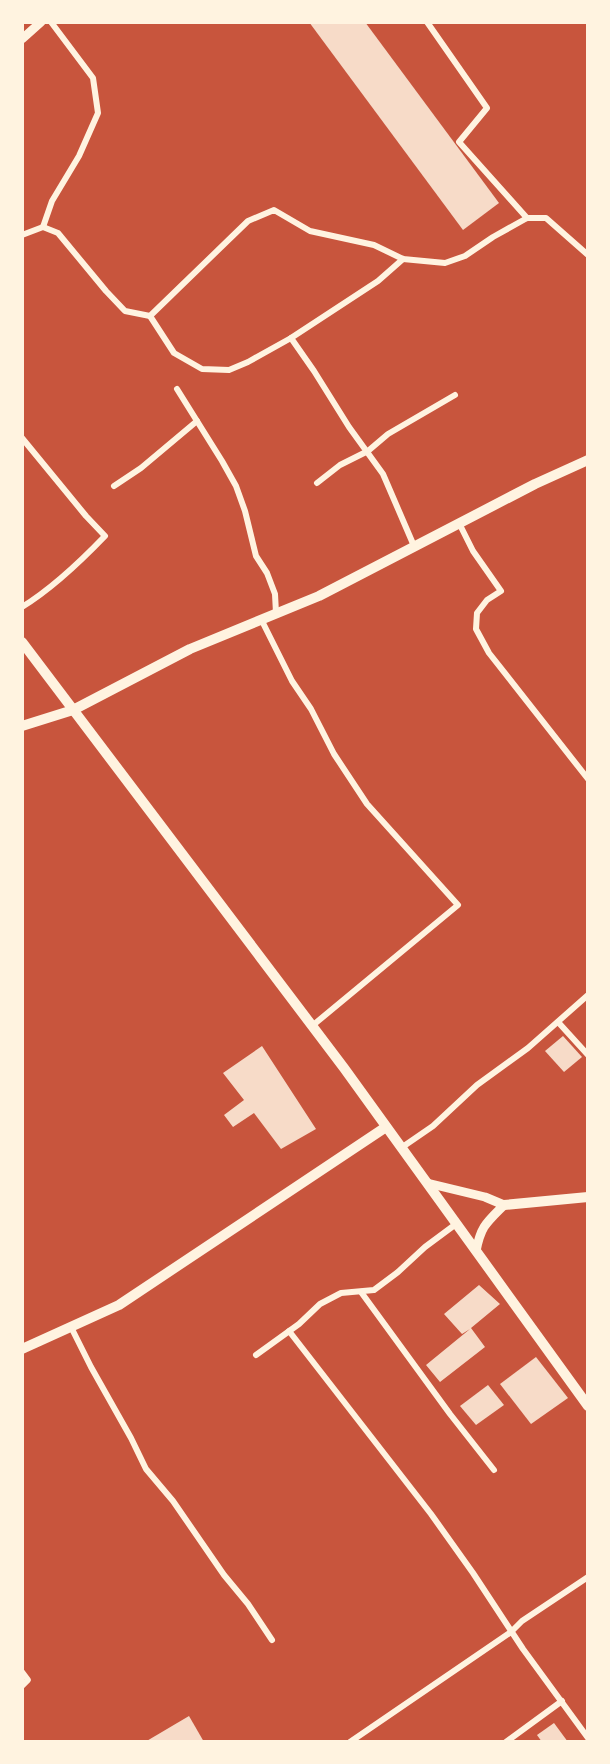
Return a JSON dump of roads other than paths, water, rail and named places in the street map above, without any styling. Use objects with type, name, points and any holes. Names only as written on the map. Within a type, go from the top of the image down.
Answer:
[{"type":"main road","points":[[22,726],[73,710],[190,649],[319,596],[535,483],[588,460]]},
{"type":"main road","points":[[22,642],[312,1026],[588,1406]]},
{"type":"main road","points":[[22,1349],[119,1305],[386,1127]]},
{"type":"main road","points":[[504,1205],[588,1197]]},
{"type":"street","points":[[22,39],[41,22]]},
{"type":"street","points":[[43,227],[52,201],[79,156],[98,113],[93,78],[51,22]]},
{"type":"street","points":[[427,22],[487,108],[459,142],[527,218]]},
{"type":"street","points":[[150,316],[248,221],[274,210],[310,231],[374,246],[403,259],[445,263],[465,256],[527,218],[546,218],[588,255]]},
{"type":"street","points":[[22,235],[43,227],[58,233],[125,311],[150,316],[174,353],[202,369],[229,370],[248,362],[291,338],[378,281],[403,259]]},
{"type":"street","points":[[291,338],[349,427],[383,474],[414,546]]},
{"type":"street","points":[[177,389],[236,486],[256,556],[267,573],[275,594],[276,613]]},
{"type":"street","points":[[317,483],[340,465],[368,451],[388,434],[455,395]]},
{"type":"street","points":[[114,486],[141,468],[197,421]]},
{"type":"street","points":[[22,438],[105,536],[63,576],[22,607]]},
{"type":"street","points":[[459,523],[473,551],[501,591],[487,600],[477,613],[476,629],[489,653],[588,779]]},
{"type":"street","points":[[261,619],[292,681],[311,709],[334,754],[367,804],[458,905],[312,1026]]},
{"type":"street","points":[[401,1148],[433,1126],[477,1085],[528,1048],[588,995]]},
{"type":"street","points":[[558,1022],[588,1055]]},
{"type":"street","points":[[427,1183],[485,1197],[504,1205],[479,1232],[476,1251]]},
{"type":"street","points":[[256,1356],[289,1332],[320,1304],[341,1293],[374,1290],[456,1224]]},
{"type":"street","points":[[361,1292],[494,1470]]},
{"type":"street","points":[[71,1327],[146,1468],[248,1604],[272,1640]]},
{"type":"street","points":[[289,1332],[431,1514],[511,1632],[588,1738]]},
{"type":"street","points":[[350,1742],[588,1577]]},
{"type":"street","points":[[22,1672],[28,1680],[22,1686]]},
{"type":"street","points":[[506,1742],[562,1701]]}]
